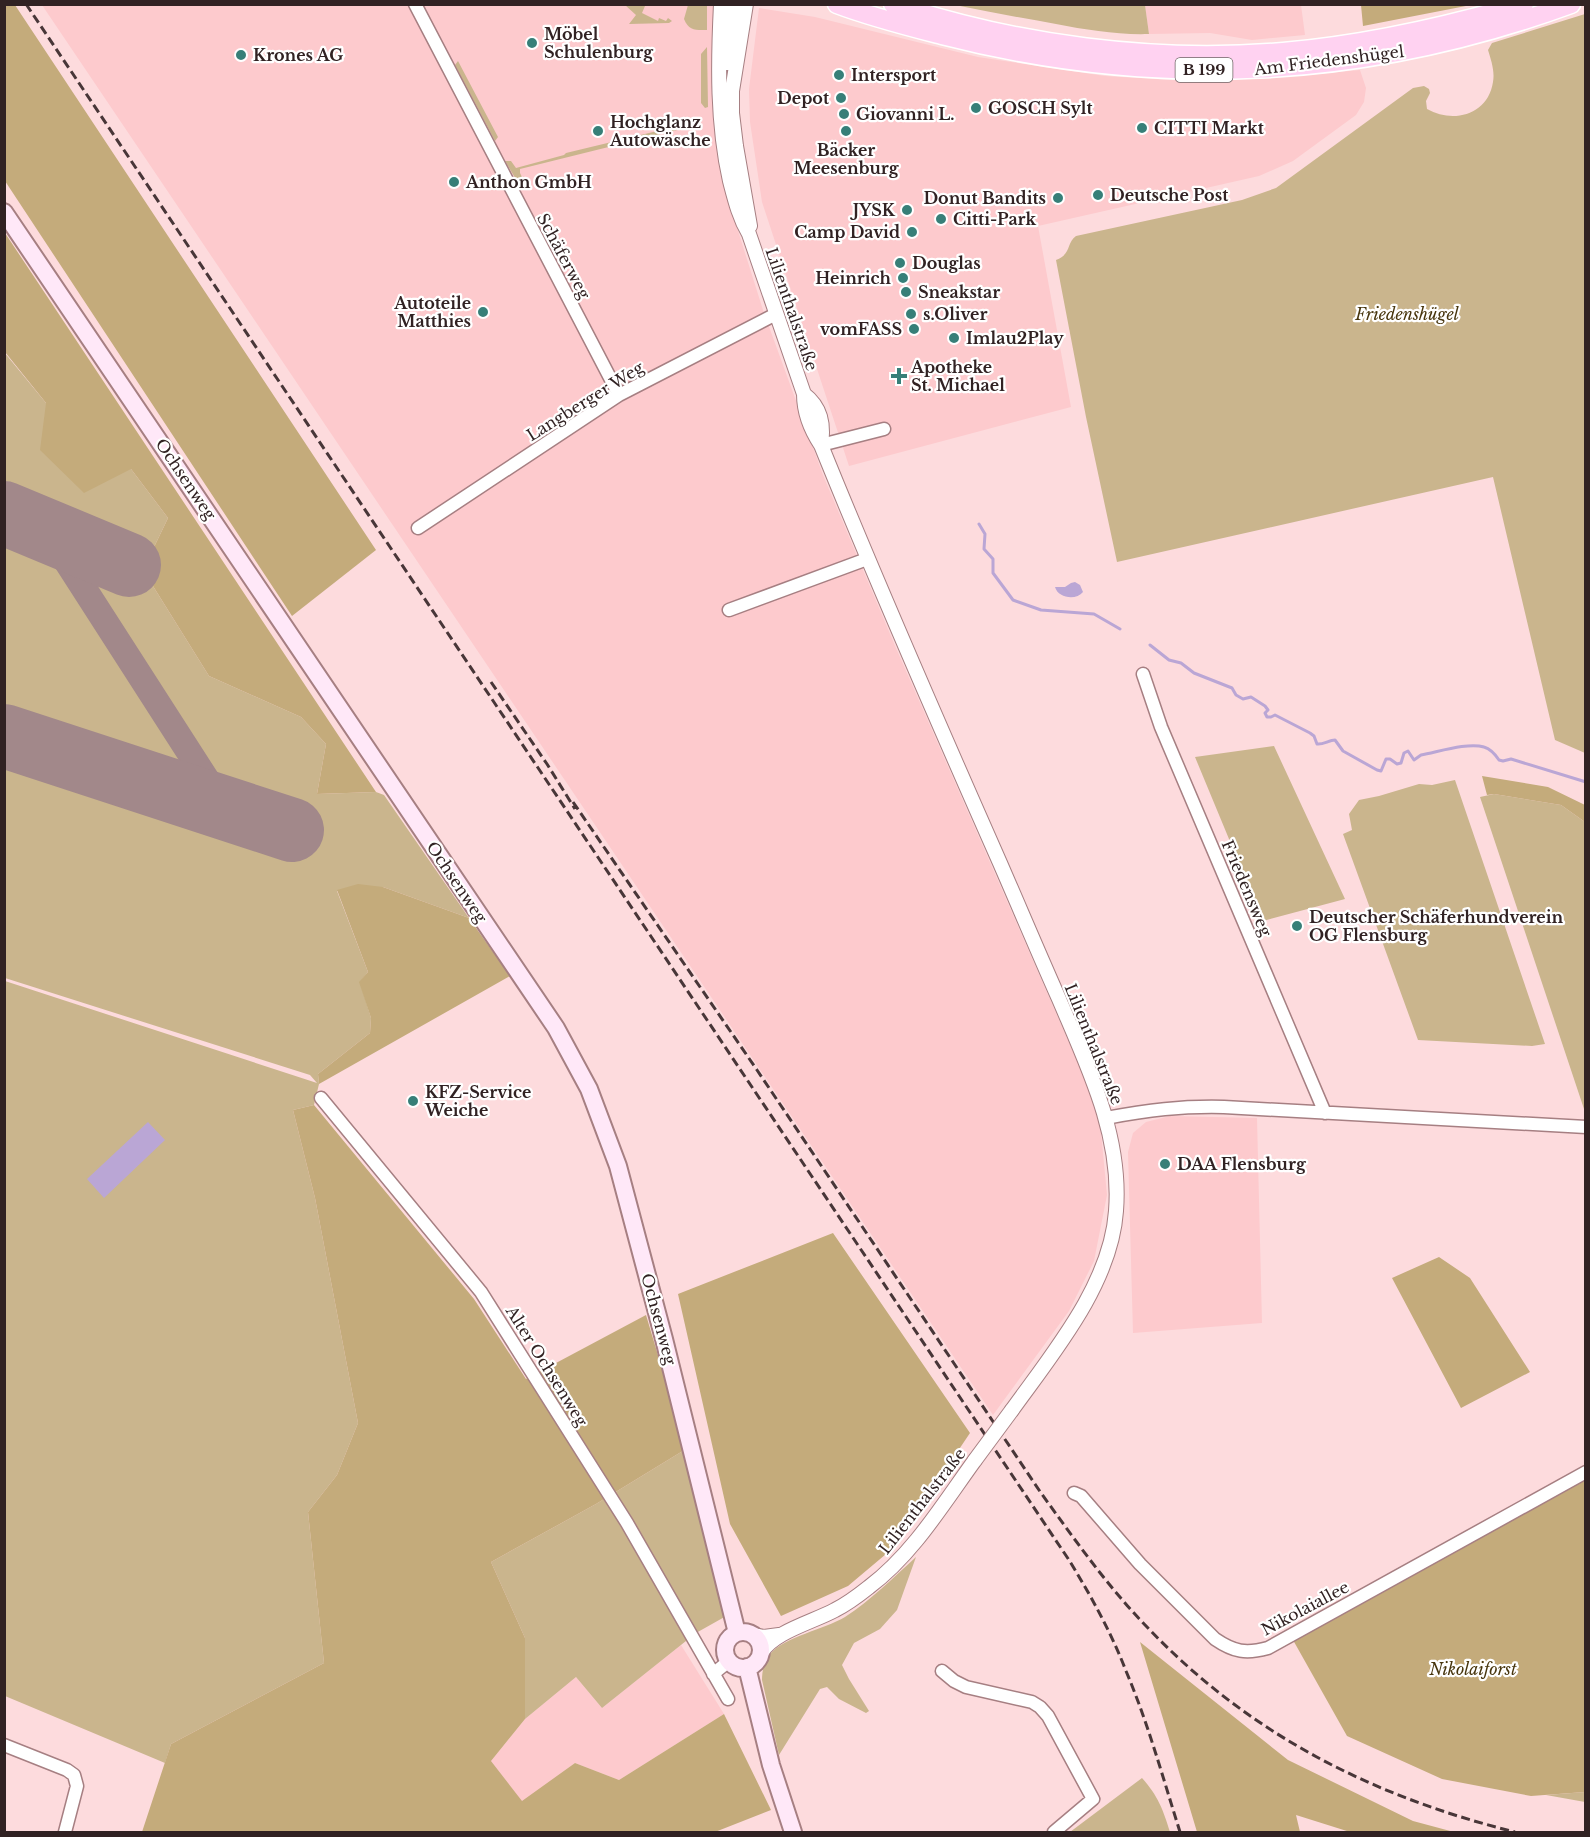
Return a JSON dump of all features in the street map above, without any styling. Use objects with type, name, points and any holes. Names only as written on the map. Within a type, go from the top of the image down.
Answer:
[{"type":"main road","name":"Am Friedenshügel","points":[[837,4],[909,27],[983,46],[1038,56],[1162,70],[1274,68],[1372,57],[1414,50],[1529,20],[1571,4]]},
{"type":"main road","name":"Am Friedenshügel","points":[[893,4],[964,25],[1063,44],[1164,54],[1218,54],[1282,52],[1397,36],[1460,23],[1524,4]]},
{"type":"main road","name":"Ochsenweg","points":[[4,212],[549,1019],[589,1089],[618,1166],[745,1634],[759,1643],[760,1653]]},
{"type":"main road","points":[[745,1634],[728,1640],[725,1651],[729,1661],[737,1667],[747,1667],[756,1662],[760,1653]]},
{"type":"main road","points":[[747,1667],[771,1765],[793,1833]]},
{"type":"street","name":"Schäferweg","points":[[415,4],[619,395]]},
{"type":"street","name":"Lilienthalstraße","points":[[721,4],[718,80],[722,136],[735,202],[749,234],[804,394],[815,403],[823,430],[821,445],[867,559],[1075,1035],[1106,1118],[1117,1178],[1116,1214],[1109,1248],[1094,1289],[1072,1326],[1012,1410],[899,1560],[871,1586],[837,1609],[812,1622],[772,1636],[745,1634]]},
{"type":"street","name":"Lilienthalstraße","points":[[732,91],[728,77],[728,53],[733,4]]},
{"type":"street","name":"Lilienthalstraße","points":[[746,4],[732,91],[732,113],[750,220],[749,234]]},
{"type":"street","name":"Langberger Weg","points":[[418,528],[619,395],[776,314]]},
{"type":"street","points":[[821,445],[884,429]]},
{"type":"street","points":[[729,610],[867,559]]},
{"type":"street","name":"Friedensweg","points":[[1143,674],[1161,727],[1325,1113]]},
{"type":"street","name":"Alter Ochsenweg","points":[[321,1098],[481,1292],[627,1523],[728,1699]]},
{"type":"street","points":[[1106,1118],[1185,1106],[1586,1127]]},
{"type":"street","name":"Nikolaiallee","points":[[1074,1493],[1081,1496],[1140,1564],[1215,1639],[1227,1648],[1255,1652],[1278,1643],[1586,1472]]},
{"type":"street","name":"Lilienthalstraße","points":[[760,1653],[768,1643],[789,1631]]},
{"type":"street","points":[[712,1674],[729,1661]]},
{"type":"street","points":[[942,1671],[966,1687],[1032,1701],[1048,1716],[1093,1799],[1054,1833]]},
{"type":"street","points":[[4,1745],[68,1770],[74,1775],[77,1786],[65,1833]]},
{"type":"shaded area","points":[[42,5],[715,5],[713,116],[728,199],[763,310],[823,475],[896,648],[1099,1111],[1107,1195],[1094,1261],[1069,1311],[993,1415]]},
{"type":"shaded area","points":[[1145,5],[1301,5],[1305,35],[1252,40],[1210,33],[1149,34]]},
{"type":"shaded area","points":[[759,8],[815,17],[978,57],[1105,76],[1189,81],[1273,78],[1360,70],[1366,88],[1364,102],[1356,115],[1293,161],[1259,176],[1038,226],[1071,407],[849,466],[762,202],[750,122],[749,89]]},
{"type":"shaded area","points":[[1075,582],[1080,585],[1083,592],[1076,597],[1063,596],[1055,587],[1065,587]]},
{"type":"shaded area","points":[[1170,1116],[1257,1118],[1262,1323],[1133,1333],[1128,1152],[1133,1133],[1146,1122]]},
{"type":"shaded area","points":[[148,1122],[165,1140],[104,1198],[87,1179]]},
{"type":"shaded area","points":[[681,1645],[724,1714],[619,1780],[575,1763],[522,1802],[491,1761],[525,1719],[576,1677],[602,1708]]},
{"type":"green space","points":[[1361,4],[1471,5],[1363,26]]},
{"type":"green space","points":[[4,5],[15,5],[376,550],[292,616],[5,181]]},
{"type":"green space","points":[[625,5],[645,6],[642,13],[658,21],[659,18],[666,21],[668,18],[672,21],[629,24],[636,15]]},
{"type":"green space","points":[[688,5],[707,5],[707,30],[696,30],[688,26],[684,19]]},
{"type":"green space","points":[[955,5],[1145,5],[1149,34],[1091,30]]},
{"type":"green space","name":"Friedenshügel","points":[[1585,14],[1585,753],[1555,740],[1493,477],[1117,562],[1056,260],[1067,252],[1076,236],[1242,200],[1276,188],[1413,88],[1424,86],[1429,89],[1427,109],[1437,114],[1458,116],[1468,114],[1477,109],[1490,93],[1493,74],[1488,50],[1492,43]]},
{"type":"green space","points":[[707,47],[708,107],[705,108],[701,103],[701,54]]},
{"type":"green space","points":[[458,61],[498,137],[495,141],[455,65]]},
{"type":"green space","points":[[678,126],[677,130],[520,169],[523,179],[517,181],[505,161],[511,161],[516,168],[566,153]]},
{"type":"green space","points":[[4,233],[376,792],[317,794],[326,744],[301,717],[209,676],[143,570],[168,518],[131,469],[84,493],[40,450],[46,403],[5,352]]},
{"type":"green space","points":[[4,352],[46,403],[131,469],[168,518],[143,570],[209,676],[301,717],[326,744],[317,794],[376,792],[384,795],[469,918],[383,887],[337,891],[368,972],[360,982],[371,1018],[370,1033],[318,1074],[319,1084],[314,1105],[293,1110],[315,1198],[358,1423],[337,1475],[308,1512],[324,1663],[171,1744],[165,1763],[5,1696],[5,981],[317,1083],[310,1075],[5,978]]},
{"type":"green space","points":[[1274,746],[1345,899],[1263,921],[1195,757]]},
{"type":"green space","points":[[1482,776],[1548,787],[1585,805],[1585,822],[1561,805],[1494,794],[1487,795]]},
{"type":"green space","points":[[1455,780],[1545,1044],[1532,1046],[1418,1040],[1343,834],[1352,830],[1349,814],[1359,800],[1419,784],[1432,785]]},
{"type":"green space","points":[[1494,794],[1561,805],[1585,822],[1585,1112],[1480,797]]},
{"type":"green space","points":[[358,884],[383,887],[469,918],[510,976],[319,1084],[318,1074],[370,1033],[371,1018],[359,982],[368,972],[337,890]]},
{"type":"green space","points":[[314,1105],[474,1299],[526,1379],[646,1315],[686,1449],[596,1504],[491,1562],[525,1638],[525,1719],[491,1761],[522,1801],[575,1763],[619,1780],[724,1714],[771,1810],[715,1832],[142,1832],[171,1744],[324,1663],[308,1512],[337,1475],[358,1423],[315,1198],[293,1110]]},
{"type":"green space","points":[[833,1233],[970,1433],[892,1549],[848,1586],[781,1616],[730,1524],[678,1294]]},
{"type":"green space","points":[[1439,1257],[1470,1278],[1530,1372],[1461,1408],[1392,1278]]},
{"type":"green space","points":[[686,1449],[728,1615],[696,1633],[602,1708],[576,1677],[525,1719],[525,1638],[491,1562],[596,1504]]},
{"type":"green space","name":"Nikolaiforst","points":[[1585,1477],[1585,1792],[1531,1796],[1442,1779],[1347,1736],[1293,1640]]},
{"type":"green space","points":[[916,1557],[897,1610],[880,1629],[854,1643],[842,1665],[869,1711],[866,1713],[839,1699],[827,1687],[820,1689],[779,1755],[762,1680],[766,1660],[770,1654],[776,1648],[795,1638],[845,1617],[873,1596]]},
{"type":"green space","points":[[1140,1642],[1288,1760],[1413,1821],[1454,1832],[1350,1832],[1296,1815],[1300,1832],[1197,1832]]},
{"type":"green space","points":[[1142,1778],[1159,1803],[1170,1832],[1070,1832]]},
{"type":"green space","points":[[1585,1792],[1585,1802],[1546,1795]]},
{"type":"waterway","points":[[979,524],[985,534],[984,549],[993,559],[993,573],[1013,600],[1041,610],[1094,614],[1120,629]]},
{"type":"waterway","points":[[1150,645],[1169,660],[1181,663],[1194,673],[1232,688],[1236,695],[1243,699],[1251,697],[1265,706],[1268,710],[1265,713],[1267,717],[1275,715],[1310,733],[1317,744],[1335,740],[1343,751],[1377,770],[1381,771],[1386,759],[1397,764],[1401,763],[1404,753],[1408,751],[1414,760],[1421,755],[1477,746],[1489,749],[1499,760],[1511,759],[1586,782]]},
{"type":"taxiway","points":[[47,531],[225,808]]},
{"type":"runway","points":[[4,513],[129,565]]},
{"type":"runway","points":[[4,736],[292,830]]},
{"type":"railway","points":[[26,4],[1069,1560],[1100,1614],[1134,1691],[1180,1832]]},
{"type":"railway","points":[[491,682],[575,809]]},
{"type":"railway","points":[[573,802],[757,1070],[1041,1493],[1092,1563],[1133,1612],[1187,1666],[1229,1700],[1272,1730],[1317,1757],[1413,1800],[1463,1818],[1515,1832]]},
{"type":"place","name":"Möbel Schulenburg","points":[[532,43]]},
{"type":"place","name":"Krones AG","points":[[241,55]]},
{"type":"place","name":"Intersport","points":[[839,75]]},
{"type":"place","name":"Depot","points":[[841,98]]},
{"type":"place","name":"GOSCH Sylt","points":[[976,108]]},
{"type":"place","name":"Giovanni L.","points":[[844,114]]},
{"type":"place","name":"CITTI Markt","points":[[1142,128]]},
{"type":"place","name":"Hochglanz Autowäsche","points":[[598,131]]},
{"type":"place","name":"Bäcker Meesenburg","points":[[846,131]]},
{"type":"place","name":"Anthon GmbH","points":[[454,182]]},
{"type":"place","name":"Deutsche Post","points":[[1098,195]]},
{"type":"place","name":"Donut Bandits","points":[[1058,198]]},
{"type":"place","name":"JYSK","points":[[907,210]]},
{"type":"place","name":"Citti-Park","points":[[941,219]]},
{"type":"place","name":"Camp David","points":[[912,232]]},
{"type":"place","name":"Douglas","points":[[900,263]]},
{"type":"place","name":"Heinrich","points":[[903,278]]},
{"type":"place","name":"Sneakstar","points":[[906,292]]},
{"type":"place","name":"Autoteile Matthies","points":[[483,312]]},
{"type":"place","name":"s.Oliver","points":[[911,314]]},
{"type":"place","name":"vomFASS","points":[[914,329]]},
{"type":"place","name":"Imlau2Play","points":[[954,338]]},
{"type":"place","name":"Apotheke St. Michael","points":[[899,376]]},
{"type":"place","name":"Deutscher Schäferhundverein OG Flensburg","points":[[1297,926]]},
{"type":"place","name":"KFZ-Service Weiche","points":[[413,1101]]},
{"type":"place","name":"DAA Flensburg","points":[[1165,1164]]}]
